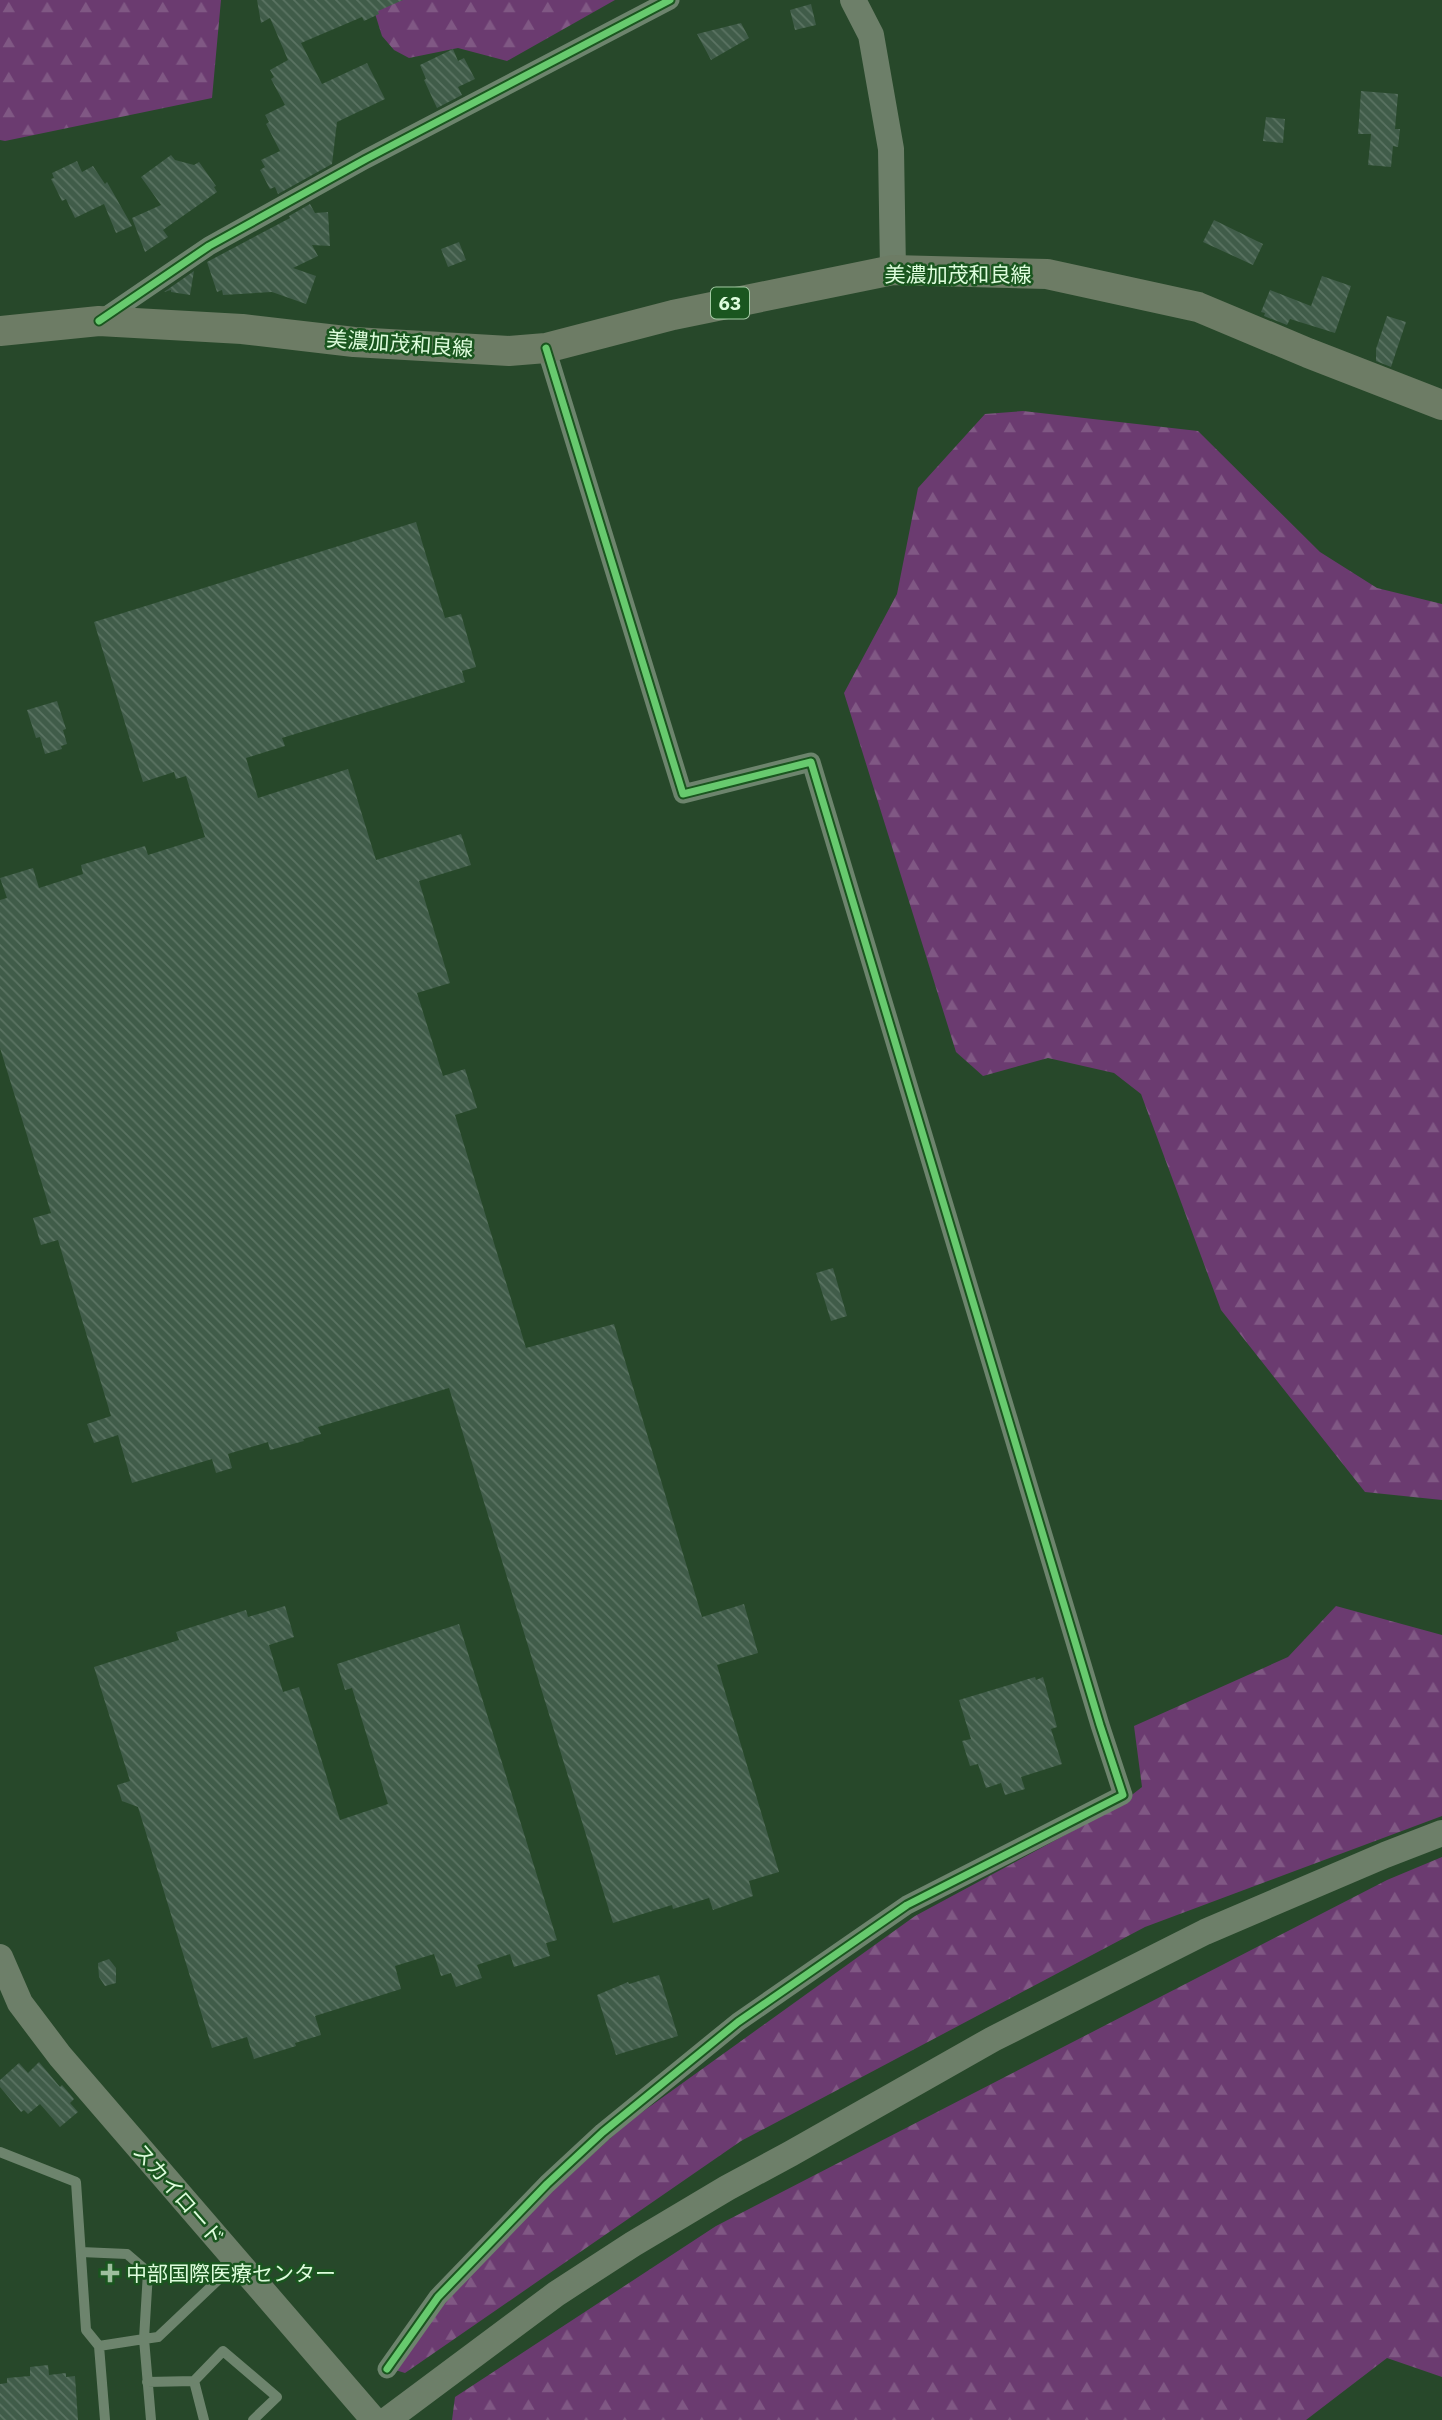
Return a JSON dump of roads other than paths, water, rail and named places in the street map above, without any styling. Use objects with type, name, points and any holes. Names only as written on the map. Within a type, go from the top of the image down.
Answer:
[{"type":"main road","name":"美濃加茂和良線","points":[[0,331],[99,321],[242,329],[366,343],[509,351],[547,348],[673,315],[893,270],[1047,274],[1198,307],[1442,405]]},
{"type":"street","points":[[99,321],[209,246],[366,159],[670,0]]},
{"type":"street","points":[[853,0],[871,35],[891,149],[893,270]]},
{"type":"street","points":[[387,2369],[439,2297],[547,2184],[603,2132],[738,2022],[907,1905],[1123,1795],[811,762],[682,794],[547,348]]},
{"type":"street","points":[[387,2420],[556,2294],[633,2244],[726,2188],[993,2039],[1205,1932],[1442,1833]]},
{"type":"street","name":"スカイロード","points":[[0,1957],[20,2003],[60,2056],[374,2420]]},
{"type":"lane","points":[[0,2152],[76,2182],[86,2330],[99,2346],[105,2420]]},
{"type":"lane","points":[[81,2252],[127,2254],[148,2272],[144,2339],[151,2420]]},
{"type":"lane","points":[[99,2346],[158,2337],[238,2262]]},
{"type":"lane","points":[[147,2382],[194,2381],[223,2351],[277,2397],[253,2420]]},
{"type":"lane","points":[[194,2381],[204,2420]]},
{"type":"place","name":"中部国際医療センター","points":[[110,2273]]}]
